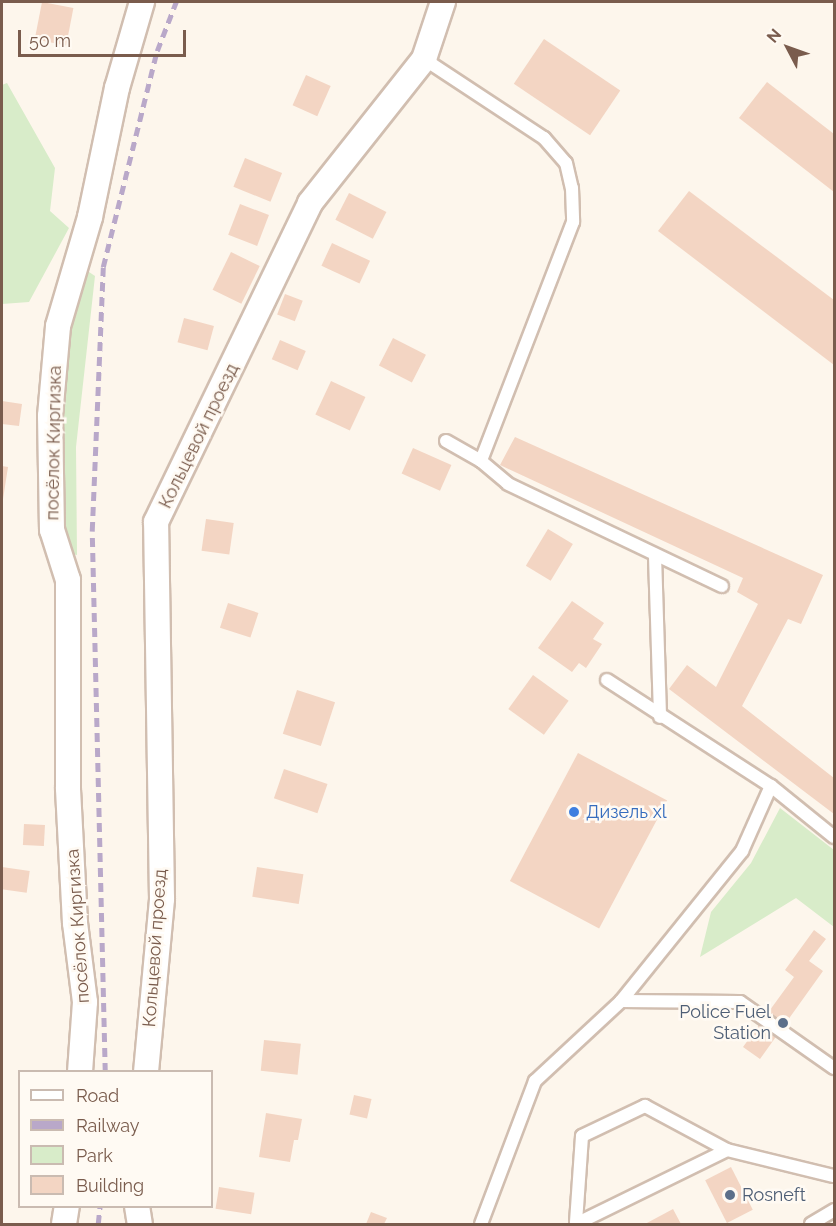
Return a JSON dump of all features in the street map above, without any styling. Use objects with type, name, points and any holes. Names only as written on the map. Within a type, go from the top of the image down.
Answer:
[{"type":"street","name":"посёлок Киргизка","points":[[80,1070],[85,1002],[75,923],[68,788],[68,580],[52,530],[50,416],[58,326],[90,217],[117,88],[142,2]]},
{"type":"street","name":"Кольцевой проезд","points":[[146,1070],[162,899],[156,522],[310,203],[424,59],[443,2]]},
{"type":"street","points":[[64,1224],[68,1208]]},
{"type":"street","points":[[137,1208],[140,1224]]},
{"type":"lane","points":[[424,59],[544,138],[566,163],[572,188],[573,222],[481,461]]},
{"type":"lane","points":[[446,441],[481,461],[508,484],[722,586]]},
{"type":"lane","points":[[655,555],[660,717]]},
{"type":"lane","points":[[607,680],[660,717],[771,786],[834,837]]},
{"type":"lane","points":[[481,1224],[535,1081],[621,1001],[742,851],[771,786]]},
{"type":"lane","points":[[621,1001],[740,1002],[834,1068]]},
{"type":"lane","points":[[727,1150],[576,1223],[582,1136],[645,1106],[727,1150],[834,1176]]},
{"type":"lane","points":[[811,1224],[834,1210]]},
{"type":"green space","points":[[7,83],[55,168],[50,211],[69,228],[29,302],[2,304],[2,85]]},
{"type":"green space","points":[[83,268],[95,276],[76,447],[77,555],[66,553],[57,529],[64,327]]},
{"type":"green space","points":[[780,808],[834,850],[834,927],[796,898],[700,957],[711,912],[751,863]]},
{"type":"building","points":[[42,2],[73,8],[66,45],[35,39]]},
{"type":"building","points":[[544,39],[620,90],[590,135],[514,84]]},
{"type":"building","points":[[306,75],[331,86],[317,116],[293,105]]},
{"type":"building","points":[[767,82],[834,134],[834,192],[739,118]]},
{"type":"building","points":[[245,158],[282,173],[270,202],[233,187]]},
{"type":"building","points":[[689,191],[834,300],[834,365],[658,231]]},
{"type":"building","points":[[349,193],[386,212],[373,239],[335,220]]},
{"type":"building","points":[[240,204],[269,215],[257,246],[228,235]]},
{"type":"building","points":[[332,243],[370,261],[359,283],[321,266]]},
{"type":"building","points":[[231,252],[260,266],[241,304],[213,290]]},
{"type":"building","points":[[285,294],[303,301],[295,321],[277,315]]},
{"type":"building","points":[[184,318],[214,326],[207,350],[178,342]]},
{"type":"building","points":[[393,338],[426,355],[412,382],[379,366]]},
{"type":"building","points":[[280,340],[306,351],[298,370],[272,359]]},
{"type":"building","points":[[331,381],[365,397],[350,431],[315,415]]},
{"type":"building","points":[[2,401],[22,404],[19,426],[2,424]]},
{"type":"building","points":[[515,437],[823,575],[801,624],[788,619],[742,706],[834,778],[834,814],[669,689],[687,665],[716,687],[758,604],[737,592],[743,578],[500,465]]},
{"type":"building","points":[[413,448],[451,465],[440,491],[402,474]]},
{"type":"building","points":[[2,466],[8,467],[3,499],[2,499]]},
{"type":"building","points":[[206,519],[234,523],[229,555],[202,551]]},
{"type":"building","points":[[548,529],[573,544],[551,581],[526,566]]},
{"type":"building","points":[[572,601],[604,623],[593,639],[602,644],[586,668],[579,663],[572,672],[538,648]]},
{"type":"building","points":[[228,603],[258,613],[250,638],[220,628]]},
{"type":"building","points":[[533,675],[569,701],[544,735],[508,709]]},
{"type":"building","points":[[297,690],[335,702],[321,746],[283,734]]},
{"type":"building","points":[[578,753],[667,800],[599,928],[510,881]]},
{"type":"building","points":[[284,769],[327,784],[317,813],[274,798]]},
{"type":"building","points":[[24,824],[45,825],[44,846],[23,845]]},
{"type":"building","points":[[2,867],[30,871],[27,893],[2,889]]},
{"type":"building","points":[[257,867],[303,874],[299,904],[252,897]]},
{"type":"building","points":[[814,930],[826,939],[809,961],[823,971],[760,1059],[743,1047],[794,977],[785,970]]},
{"type":"building","points":[[264,1040],[301,1044],[298,1075],[261,1071]]},
{"type":"building","points":[[354,1095],[372,1099],[367,1119],[350,1114]]},
{"type":"building","points":[[266,1113],[302,1119],[298,1140],[294,1140],[290,1162],[259,1157]]},
{"type":"building","points":[[731,1167],[753,1210],[727,1223],[705,1180]]},
{"type":"building","points":[[219,1187],[255,1193],[251,1214],[216,1209]]},
{"type":"building","points":[[673,1209],[681,1224],[645,1224]]},
{"type":"building","points":[[371,1212],[387,1218],[384,1224],[366,1224]]},
{"type":"railway","points":[[105,1070],[92,531],[103,267],[157,51],[176,2]]},
{"type":"railway","points":[[98,1224],[100,1208]]},
{"type":"place","name":"Дизель xl","points":[[574,812]]},
{"type":"place","name":"Police Fuel Station","points":[[783,1023]]},
{"type":"place","name":"Rosneft","points":[[730,1195]]}]
